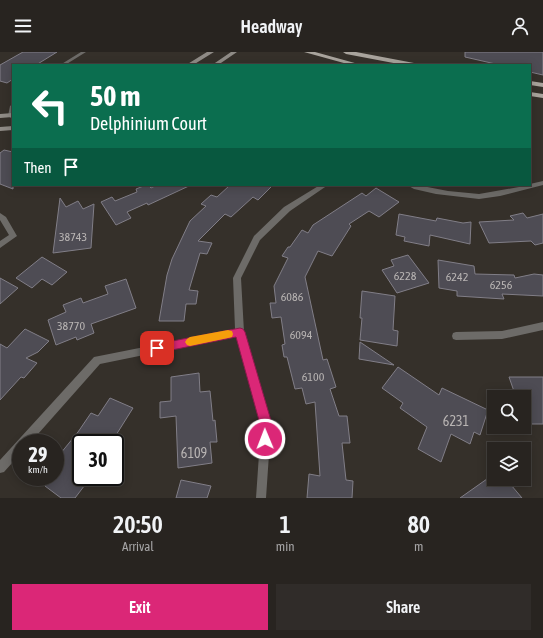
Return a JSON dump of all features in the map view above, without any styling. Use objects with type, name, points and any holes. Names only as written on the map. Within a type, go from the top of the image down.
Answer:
[{"type":"main road","points":[[191,64],[211,52]]},
{"type":"main road","points":[[216,64],[234,52]]},
{"type":"main road","points":[[307,52],[355,64]]},
{"type":"main road","points":[[346,52],[409,64]]},
{"type":"main road","points":[[531,83],[543,85]]},
{"type":"main road","points":[[531,94],[543,96]]},
{"type":"main road","points":[[0,116],[12,115]]},
{"type":"main road","points":[[0,129],[12,128]]},
{"type":"street","points":[[531,186],[543,183]]},
{"type":"street","points":[[260,498],[266,424],[240,332],[238,278],[256,238],[286,209],[323,186]]},
{"type":"street","points":[[412,186],[420,190],[484,196],[529,186]]},
{"type":"street","points":[[0,216],[4,219],[13,236],[0,245]]},
{"type":"street","points":[[456,336],[502,335],[543,326]]},
{"type":"street","points":[[31,434],[97,360],[240,332]]},
{"type":"street","points":[[0,468],[12,455]]},
{"type":"lane","points":[[64,64],[84,52]]},
{"type":"building","points":[[23,52],[57,52],[38,64],[12,64],[12,80],[7,83],[0,81],[0,65]]},
{"type":"building","points":[[465,52],[543,52],[543,75],[531,72],[531,64],[496,64],[465,57]]},
{"type":"building","points":[[4,150],[12,152],[13,189],[0,184],[0,153]]},
{"type":"building","points":[[144,186],[149,186],[151,188],[155,186],[189,186],[148,205],[147,203],[127,212],[131,218],[116,225],[101,202],[112,197],[115,201],[137,192],[136,189]]},
{"type":"building","points":[[229,186],[272,186],[258,200],[253,197],[231,217],[225,214],[198,241],[212,243],[207,254],[200,253],[189,290],[198,291],[196,304],[186,304],[184,321],[159,321],[167,275],[172,259],[190,221],[206,206],[201,204],[211,195],[217,197]]},
{"type":"building","points":[[376,188],[399,202],[379,217],[369,211],[349,224],[351,226],[332,256],[318,251],[305,277],[323,360],[327,359],[336,387],[330,389],[339,416],[347,416],[350,443],[342,443],[346,480],[353,481],[352,498],[307,498],[309,474],[320,476],[315,402],[306,404],[302,388],[295,389],[287,357],[284,357],[282,345],[285,344],[281,317],[272,318],[270,303],[276,303],[274,286],[288,258],[282,256],[302,230],[308,233],[313,225],[362,193],[366,196]]},
{"type":"building","points":[[60,198],[66,207],[78,201],[83,209],[94,204],[91,248],[53,253]]},
{"type":"building","points":[[523,213],[527,218],[543,214],[543,243],[535,245],[531,241],[489,243],[479,222],[514,220],[510,216]]},
{"type":"building","points":[[399,214],[436,221],[437,218],[463,223],[471,222],[470,244],[430,235],[429,246],[404,241],[405,237],[396,235]]},
{"type":"building","points":[[408,255],[429,283],[397,293],[382,270],[394,266],[391,260]]},
{"type":"building","points":[[42,257],[67,272],[52,285],[42,279],[32,288],[16,278]]},
{"type":"building","points":[[438,260],[474,266],[475,274],[514,275],[515,278],[534,274],[543,275],[543,296],[502,294],[504,299],[457,296],[457,291],[439,288]]},
{"type":"building","points":[[0,278],[18,288],[0,304]]},
{"type":"building","points":[[126,279],[136,308],[91,324],[94,333],[77,340],[76,337],[56,345],[48,320],[66,312],[63,305],[81,298],[83,303],[108,294],[105,286]]},
{"type":"building","points":[[362,291],[395,296],[393,330],[398,331],[397,346],[360,340]]},
{"type":"building","points":[[25,329],[49,341],[38,352],[26,358],[37,363],[24,378],[21,377],[0,400],[0,344],[7,348]]},
{"type":"building","points":[[360,342],[394,365],[359,359]]},
{"type":"building","points":[[398,367],[439,395],[442,388],[487,410],[480,435],[474,432],[470,444],[451,434],[441,462],[418,449],[427,427],[400,408],[403,403],[382,388]]},
{"type":"building","points":[[199,373],[200,392],[210,391],[217,442],[210,442],[212,463],[178,468],[176,416],[160,418],[160,402],[171,401],[171,377]]},
{"type":"building","points":[[509,377],[543,377],[543,424],[531,424],[531,390],[514,390]]},
{"type":"building","points":[[110,398],[133,408],[117,434],[76,434],[91,413],[98,416]]},
{"type":"building","points":[[72,439],[72,486],[84,486],[75,498],[61,498],[45,486],[64,486],[64,449]]},
{"type":"building","points":[[487,479],[487,486],[512,486],[522,498],[460,498]]},
{"type":"building","points":[[181,480],[211,486],[207,498],[176,498]]},
{"type":"slow traffic","points":[[190,342],[228,334]]},
{"type":"route","points":[[157,348],[240,332],[266,424],[265,439]]}]
